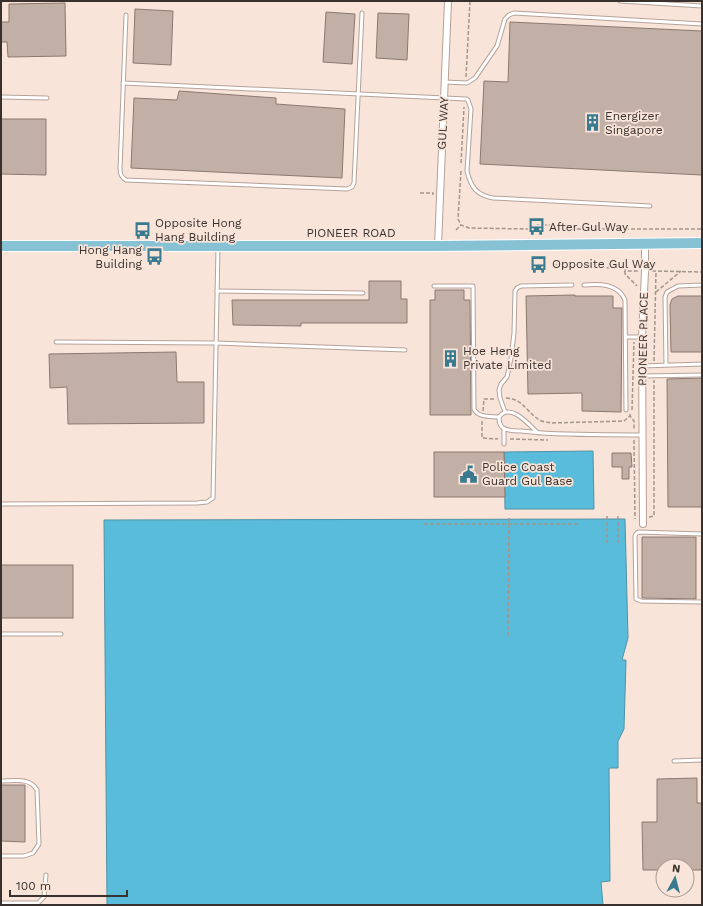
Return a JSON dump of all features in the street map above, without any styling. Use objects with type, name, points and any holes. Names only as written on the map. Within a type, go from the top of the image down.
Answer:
[{"type":"main road","name":"PIONEER ROAD","points":[[1,246],[438,246],[702,243]]},
{"type":"street","name":"GUL WAY","points":[[438,246],[448,1]]},
{"type":"street","name":"PIONEER PLACE","points":[[643,522],[642,337],[645,243]]},
{"type":"lane","points":[[620,1],[702,6]]},
{"type":"lane","points":[[444,82],[466,83],[475,78],[497,46],[505,19],[514,13],[702,24]]},
{"type":"lane","points":[[126,15],[120,174],[126,180],[348,189],[352,187],[354,183],[362,14]]},
{"type":"lane","points":[[123,83],[465,99],[468,100],[471,109],[467,171],[474,190],[480,195],[494,198],[650,206]]},
{"type":"lane","points":[[1,97],[47,98]]},
{"type":"lane","points":[[1,504],[207,502],[213,498],[218,246]]},
{"type":"lane","points":[[584,285],[597,284],[612,286],[623,295],[625,300],[626,410]]},
{"type":"lane","points":[[434,286],[471,285],[473,288],[474,409],[478,414],[483,416],[499,417],[505,412],[517,414],[538,433]]},
{"type":"lane","points":[[505,412],[499,390],[501,384],[507,377],[512,353],[515,291],[521,286],[572,285]]},
{"type":"lane","points":[[666,366],[665,297],[667,292],[678,286],[702,285]]},
{"type":"lane","points":[[217,292],[363,293]]},
{"type":"lane","points":[[626,337],[642,337]]},
{"type":"lane","points":[[56,342],[216,343],[405,350]]},
{"type":"lane","points":[[642,366],[702,364]]},
{"type":"lane","points":[[642,376],[702,375]]},
{"type":"lane","points":[[499,417],[499,422],[504,428],[504,444]]},
{"type":"lane","points":[[504,428],[538,433],[642,435]]},
{"type":"lane","points":[[642,532],[643,522]]},
{"type":"lane","points":[[702,534],[636,532],[635,536],[636,599],[641,601],[702,602]]},
{"type":"lane","points":[[1,634],[61,634]]},
{"type":"lane","points":[[674,761],[702,760]]},
{"type":"lane","points":[[1,781],[27,781],[35,785],[38,790],[39,844],[33,853],[24,856],[1,856]]},
{"type":"lane","points":[[1,903],[38,903],[44,897],[46,875]]},
{"type":"path","points":[[466,83],[470,1]]},
{"type":"path","points":[[461,225],[458,219],[465,99]]},
{"type":"path","points":[[420,193],[433,193],[432,200]]},
{"type":"path","points":[[461,225],[475,228],[530,230],[538,225],[557,225],[561,229],[702,229]]},
{"type":"path","points":[[456,230],[461,225]]},
{"type":"path","points":[[553,264],[625,268],[625,274],[639,288]]},
{"type":"path","points":[[625,271],[702,272]]},
{"type":"path","points":[[654,365],[656,271]]},
{"type":"path","points":[[656,292],[681,271]]},
{"type":"path","points":[[643,522],[654,516],[654,376]]},
{"type":"path","points":[[552,440],[482,438],[484,399],[515,399],[522,403],[539,420],[551,423],[624,421],[630,416]]},
{"type":"path","points":[[629,440],[634,440]]},
{"type":"path","points":[[508,636],[509,516]]},
{"type":"path","points":[[607,516],[607,543]]},
{"type":"path","points":[[618,516],[618,543]]},
{"type":"path","points":[[424,524],[580,524]]},
{"type":"water","points":[[593,451],[594,509],[505,509],[504,452]]},
{"type":"water","points":[[625,519],[628,638],[622,660],[626,660],[624,729],[618,741],[618,768],[609,768],[610,881],[601,882],[603,905],[107,905],[104,520]]},
{"type":"building","points":[[65,3],[66,56],[8,57],[7,42],[1,42],[1,22],[9,22],[9,4]]},
{"type":"building","points":[[135,9],[173,11],[171,65],[133,63]]},
{"type":"building","points":[[326,12],[355,14],[352,64],[323,62]]},
{"type":"building","points":[[378,13],[409,14],[407,60],[376,58]]},
{"type":"building","name":"Energizer Singapore","points":[[510,22],[702,31],[702,175],[480,164],[484,81],[508,82]]},
{"type":"building","points":[[179,91],[276,98],[276,104],[345,109],[342,178],[131,168],[134,98],[177,100]]},
{"type":"building","points":[[1,119],[46,119],[46,175],[1,174]]},
{"type":"building","points":[[369,281],[401,281],[401,299],[407,299],[407,323],[301,323],[301,326],[233,325],[232,300],[369,300]]},
{"type":"building","name":"Hoe Heng Private Limited","points":[[435,290],[464,290],[464,300],[470,300],[471,415],[430,415],[430,300],[435,300]]},
{"type":"building","points":[[526,296],[613,296],[613,308],[622,308],[621,412],[582,411],[582,393],[528,394]]},
{"type":"building","points":[[678,296],[702,296],[702,352],[671,352],[670,305],[672,299]]},
{"type":"building","points":[[176,352],[177,382],[204,382],[204,423],[68,424],[67,387],[50,388],[49,354]]},
{"type":"building","points":[[702,378],[702,507],[668,507],[667,379]]},
{"type":"building","name":"Police Coast Guard Gul Base","points":[[434,452],[504,452],[505,497],[434,497]]},
{"type":"building","points":[[612,453],[631,453],[632,467],[629,467],[629,479],[622,479],[622,467],[612,467]]},
{"type":"building","points":[[642,537],[696,537],[696,599],[642,598]]},
{"type":"building","points":[[1,565],[73,565],[73,618],[1,618]]},
{"type":"building","points":[[697,778],[697,803],[702,803],[702,870],[695,870],[695,858],[655,858],[655,870],[643,870],[642,822],[657,822],[657,779]]},
{"type":"building","points":[[1,785],[25,785],[25,842],[1,841]]},
{"type":"place","name":"Energizer Singapore","points":[[592,123]]},
{"type":"place","name":"After Gul Way","points":[[536,227]]},
{"type":"place","name":"Opposite Hong Hang Building","points":[[142,230]]},
{"type":"place","name":"Hong Hang Building","points":[[155,257]]},
{"type":"place","name":"Opposite Gul Way","points":[[539,264]]},
{"type":"place","name":"Hoe Heng Private Limited","points":[[450,358]]},
{"type":"place","name":"Police Coast Guard Gul Base","points":[[469,474]]}]
